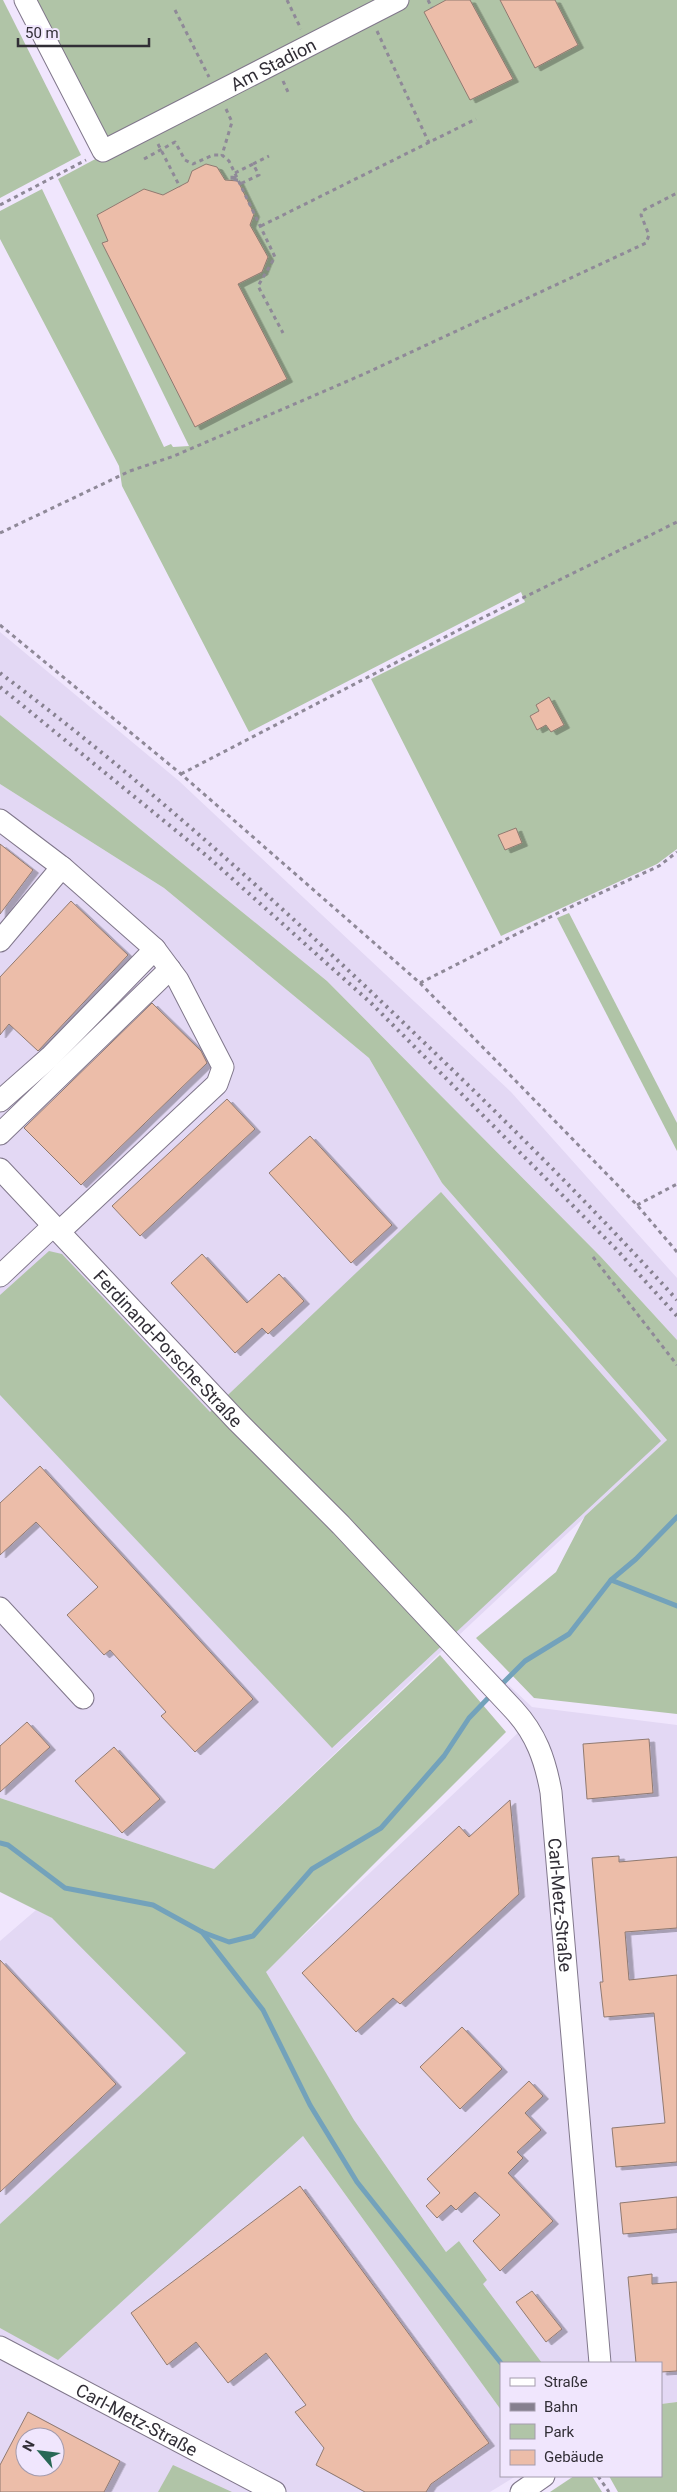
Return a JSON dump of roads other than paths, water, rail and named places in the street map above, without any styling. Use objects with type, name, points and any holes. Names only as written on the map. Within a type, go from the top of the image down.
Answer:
[{"type":"street","name":"Am Stadion","points":[[25,0],[103,152],[398,0]]},
{"type":"street","points":[[0,820],[62,867],[155,949],[178,980],[223,1067],[222,1076],[217,1084],[56,1229],[0,1276]]},
{"type":"street","points":[[0,941],[62,867]]},
{"type":"street","points":[[0,1101],[50,1057],[155,949]]},
{"type":"street","points":[[0,1134],[170,969]]},
{"type":"street","name":"Ferdinand-Porsche-Straße","points":[[0,1168],[237,1421],[341,1524]]},
{"type":"street","name":"Carl-Metz-Straße","points":[[341,1524],[526,1722],[547,1768],[600,2362]]},
{"type":"street","points":[[0,1608],[83,1698]]},
{"type":"street","name":"Carl-Metz-Straße","points":[[0,2347],[274,2492]]},
{"type":"street","points":[[521,2492],[543,2477]]},
{"type":"waterway","points":[[498,1688],[525,1661],[569,1634],[611,1580],[636,1559],[677,1517]]},
{"type":"waterway","points":[[611,1580],[677,1606]]},
{"type":"waterway","points":[[0,1843],[8,1845],[65,1888],[153,1905],[202,1932],[229,1942],[253,1936],[312,1869],[381,1828],[444,1756],[469,1718],[492,1694]]},
{"type":"waterway","points":[[202,1932],[263,2010],[310,2105],[357,2182],[500,2362]]},
{"type":"railway","points":[[0,673],[159,800],[312,936],[512,1129],[612,1230],[677,1300]]},
{"type":"railway","points":[[0,687],[207,856],[371,1003],[616,1249],[677,1316]]}]
